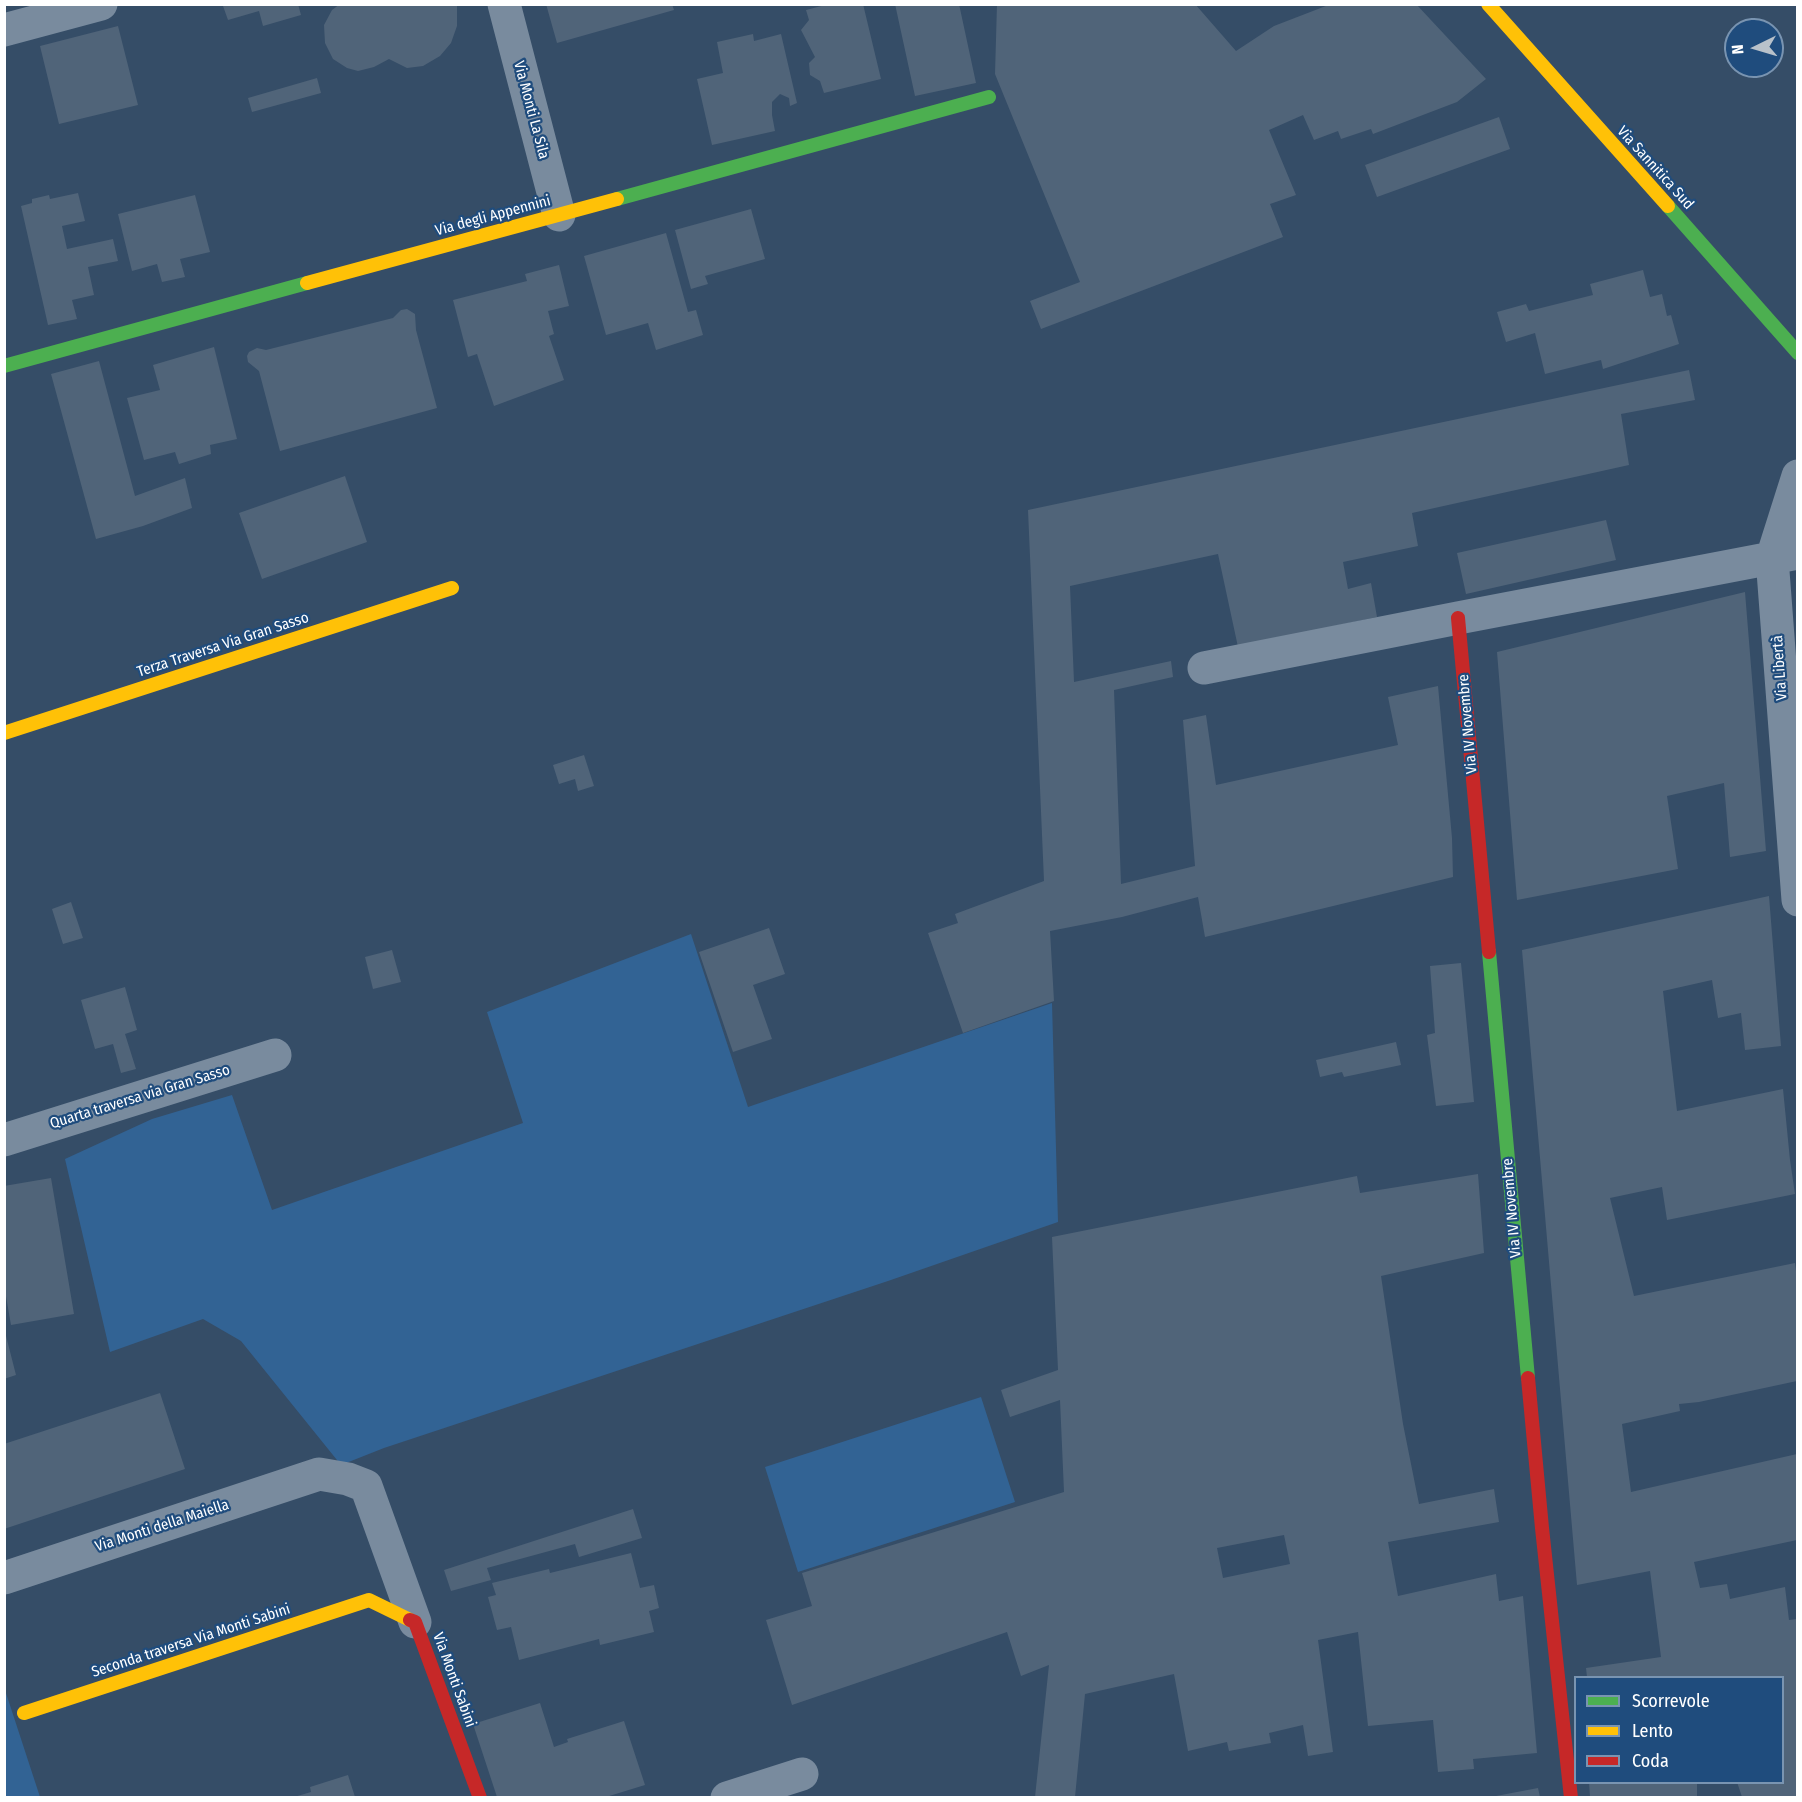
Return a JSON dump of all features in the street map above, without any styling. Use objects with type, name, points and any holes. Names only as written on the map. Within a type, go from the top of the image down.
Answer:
[{"type":"street","points":[[4,30],[101,4]]},
{"type":"street","name":"Via Monti La Sila","points":[[504,4],[559,215]]},
{"type":"street","name":"Via Sannitica Sud","points":[[1488,4],[1797,353]]},
{"type":"street","name":"Via degli Appennini","points":[[4,366],[989,97]]},
{"type":"street","name":"Via Libertà","points":[[1797,476],[1785,556],[1797,900]]},
{"type":"street","points":[[1204,668],[1785,556]]},
{"type":"street","name":"Terza Traversa Via Gran Sasso","points":[[4,733],[452,588]]},
{"type":"street","name":"Via IV Novembre","points":[[1458,618],[1540,1516],[1571,1797]]},
{"type":"street","name":"Quarta traversa via Gran Sasso","points":[[4,1140],[275,1055]]},
{"type":"street","name":"Via Monti della Maiella","points":[[4,1578],[319,1474],[348,1479],[366,1486],[415,1622]]},
{"type":"street","name":"Via Monti Sabini","points":[[369,1600],[415,1622],[480,1797]]},
{"type":"street","name":"Seconda traversa Via Monti Sabini","points":[[24,1713],[369,1600]]},
{"type":"street","points":[[727,1797],[802,1774]]},
{"type":"shaded area","points":[[691,934],[748,1107],[1052,1003],[1058,1222],[888,1281],[384,1448],[341,1465],[241,1341],[203,1319],[110,1352],[65,1159],[152,1119],[232,1095],[272,1210],[523,1123],[487,1012]]},
{"type":"shaded area","points":[[981,1397],[1015,1502],[798,1572],[765,1467]]},
{"type":"shaded area","points":[[5,1690],[40,1797],[5,1797]]},
{"type":"building","points":[[228,4],[298,4],[301,15],[263,26],[259,11],[228,20],[223,6]]},
{"type":"building","points":[[340,4],[457,4],[457,26],[451,43],[440,56],[423,66],[407,68],[389,59],[374,67],[358,71],[347,68],[333,59],[325,43],[324,25],[332,10]]},
{"type":"building","points":[[546,4],[672,4],[674,10],[557,43]]},
{"type":"building","points":[[829,4],[863,4],[881,79],[824,93],[820,81],[810,75],[809,63],[815,57],[801,30],[809,20],[806,10]]},
{"type":"building","points":[[895,4],[959,4],[976,83],[915,96]]},
{"type":"building","points":[[997,4],[1195,4],[1236,51],[1274,26],[1331,4],[1416,4],[1486,79],[1457,102],[1373,134],[1371,129],[1341,139],[1338,131],[1314,140],[1303,115],[1269,130],[1296,195],[1270,204],[1283,237],[1041,329],[1030,301],[1080,282],[995,74]]},
{"type":"building","points":[[118,26],[138,105],[59,124],[40,46]]},
{"type":"building","points":[[753,34],[754,41],[781,34],[797,103],[790,106],[789,98],[780,94],[772,102],[775,131],[712,145],[697,79],[723,73],[717,42]]},
{"type":"building","points":[[317,78],[321,93],[252,112],[248,98]]},
{"type":"building","points":[[1499,117],[1510,149],[1377,197],[1365,165]]},
{"type":"building","points":[[78,193],[85,221],[62,226],[67,249],[113,239],[118,261],[88,267],[94,295],[72,300],[77,319],[48,325],[21,206],[32,203],[32,199],[49,195],[50,199]]},
{"type":"building","points":[[195,195],[210,252],[180,259],[185,277],[162,282],[157,264],[132,271],[118,214]]},
{"type":"building","points":[[751,209],[765,259],[705,276],[708,284],[691,289],[675,230]]},
{"type":"building","points":[[666,233],[688,312],[696,310],[703,335],[656,350],[648,323],[606,335],[584,256]]},
{"type":"building","points":[[559,265],[569,306],[548,311],[554,334],[549,336],[564,380],[494,406],[477,354],[468,357],[453,300],[527,281],[525,274]]},
{"type":"building","points":[[1643,270],[1650,297],[1662,294],[1667,316],[1671,315],[1679,344],[1603,369],[1601,360],[1545,374],[1535,333],[1506,342],[1497,312],[1526,304],[1529,311],[1593,295],[1590,284]]},
{"type":"building","points":[[407,309],[415,314],[416,330],[437,408],[280,451],[259,371],[248,362],[249,352],[257,348],[266,350],[393,318],[401,310]]},
{"type":"building","points":[[214,347],[237,439],[210,445],[211,454],[179,464],[175,452],[144,460],[127,398],[160,390],[153,365]]},
{"type":"building","points":[[99,361],[135,496],[185,478],[192,508],[143,526],[96,539],[51,374]]},
{"type":"building","points":[[1689,370],[1695,400],[1621,414],[1629,465],[1412,513],[1418,546],[1343,562],[1348,589],[1371,583],[1377,617],[1238,647],[1218,554],[1070,586],[1074,682],[1171,661],[1173,677],[1114,690],[1121,884],[1195,866],[1183,720],[1206,715],[1216,785],[1398,745],[1388,697],[1438,686],[1452,838],[1453,877],[1205,937],[1198,897],[1122,917],[1050,931],[1054,1001],[963,1033],[928,933],[958,923],[955,914],[1044,881],[1028,510]]},
{"type":"building","points":[[345,476],[367,542],[262,579],[239,513]]},
{"type":"building","points":[[1606,520],[1616,560],[1466,594],[1457,553]]},
{"type":"building","points":[[1745,592],[1766,851],[1730,857],[1724,783],[1667,796],[1678,869],[1517,900],[1497,652]]},
{"type":"building","points":[[584,755],[594,786],[578,791],[575,779],[559,784],[553,765]]},
{"type":"building","points":[[1769,896],[1781,1046],[1745,1050],[1741,1013],[1718,1018],[1712,980],[1663,991],[1677,1111],[1783,1089],[1795,1194],[1667,1220],[1662,1187],[1610,1198],[1634,1296],[1795,1263],[1797,1381],[1699,1402],[1679,1404],[1680,1411],[1622,1424],[1631,1492],[1797,1454],[1797,1540],[1694,1562],[1700,1588],[1727,1584],[1730,1599],[1785,1587],[1789,1620],[1797,1619],[1797,1797],[1742,1797],[1738,1784],[1784,1784],[1784,1676],[1587,1676],[1586,1668],[1661,1657],[1650,1571],[1577,1585],[1522,950]]},
{"type":"building","points":[[71,902],[83,938],[63,944],[52,909]]},
{"type":"building","points":[[769,928],[785,974],[753,985],[772,1039],[733,1052],[699,952]]},
{"type":"building","points":[[392,950],[401,982],[373,989],[365,957]]},
{"type":"building","points":[[1461,963],[1474,1102],[1436,1106],[1427,1035],[1435,1033],[1430,966]]},
{"type":"building","points":[[125,987],[137,1030],[125,1034],[136,1069],[121,1073],[113,1044],[95,1049],[81,1000]]},
{"type":"building","points":[[1396,1042],[1401,1065],[1344,1077],[1342,1072],[1320,1077],[1316,1060]]},
{"type":"building","points":[[1478,1174],[1484,1253],[1381,1276],[1403,1424],[1419,1504],[1494,1489],[1499,1522],[1388,1542],[1398,1596],[1496,1574],[1499,1601],[1523,1596],[1537,1753],[1473,1759],[1474,1769],[1438,1772],[1433,1720],[1368,1726],[1358,1632],[1318,1640],[1333,1752],[1308,1756],[1303,1725],[1269,1733],[1271,1743],[1229,1751],[1227,1742],[1188,1751],[1174,1674],[1085,1694],[1075,1797],[1035,1797],[1049,1665],[1021,1676],[1007,1632],[792,1705],[766,1620],[812,1606],[802,1573],[1064,1492],[1060,1400],[1010,1417],[1001,1390],[1058,1370],[1052,1237],[1357,1176],[1360,1193]],"holes":[[[1284,1535],[1290,1564],[1223,1578],[1217,1548]]]},
{"type":"building","points":[[51,1178],[74,1314],[11,1325],[4,1285],[4,1186]]},
{"type":"building","points":[[4,1328],[16,1375],[4,1379]]},
{"type":"building","points":[[160,1393],[185,1469],[4,1529],[4,1444]]},
{"type":"building","points":[[633,1509],[642,1538],[579,1557],[575,1544],[487,1568],[491,1580],[451,1591],[444,1570]]},
{"type":"building","points":[[631,1553],[640,1588],[654,1585],[659,1608],[649,1611],[654,1632],[600,1645],[599,1639],[519,1660],[511,1627],[497,1630],[488,1597],[496,1595],[492,1583],[549,1569],[550,1573]]},
{"type":"building","points":[[540,1703],[554,1747],[568,1742],[567,1739],[624,1721],[645,1785],[606,1797],[497,1797],[473,1724]]},
{"type":"building","points":[[348,1775],[355,1797],[294,1797],[311,1792],[310,1787]]},
{"type":"building","points":[[1589,1784],[1697,1784],[1697,1797],[1590,1797]]},
{"type":"building","points":[[1538,1788],[1540,1797],[1496,1797],[1496,1796]]},
{"type":"traffic: fast","points":[[617,199],[989,97]]},
{"type":"traffic: fast","points":[[1668,206],[1798,353]]},
{"type":"traffic: fast","points":[[4,366],[307,283]]},
{"type":"traffic: fast","points":[[1489,952],[1528,1378]]},
{"type":"traffic: slow","points":[[1488,4],[1668,206]]},
{"type":"traffic: slow","points":[[307,283],[617,199]]},
{"type":"traffic: slow","points":[[4,733],[452,588]]},
{"type":"traffic: slow","points":[[24,1713],[369,1600],[410,1620]]},
{"type":"traffic: jam","points":[[1458,618],[1489,952]]},
{"type":"traffic: jam","points":[[1528,1378],[1571,1798]]},
{"type":"traffic: jam","points":[[410,1620],[415,1622],[480,1798]]}]
